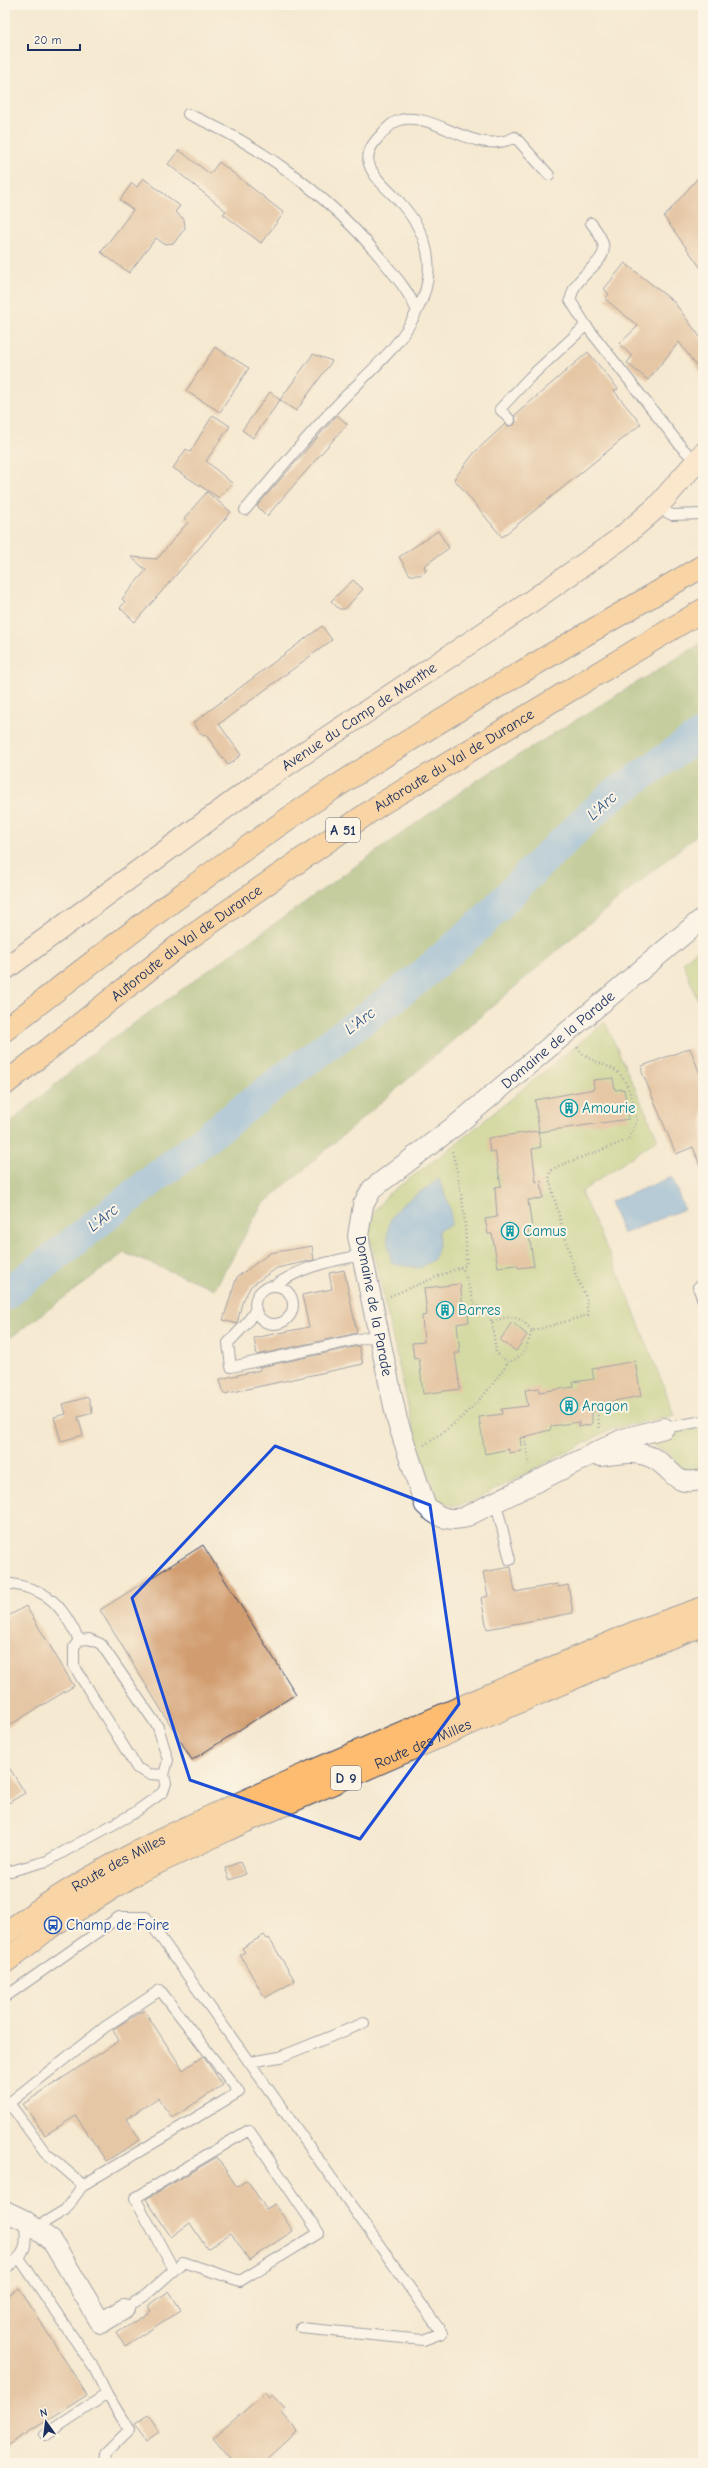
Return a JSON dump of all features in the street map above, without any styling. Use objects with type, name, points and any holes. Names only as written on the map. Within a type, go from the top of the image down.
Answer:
[{"type":"main road","name":"Avenue du Camp de Menthe","points":[[5,969],[256,785],[584,566],[620,539],[657,508],[700,457]]},
{"type":"main road","name":"A 51","points":[[5,1030],[156,913],[329,792],[474,698],[703,566]]},
{"type":"main road","name":"Autoroute du Val de Durance","points":[[5,1084],[182,943],[381,804],[703,610]]},
{"type":"main road","name":"Route des Milles","points":[[5,1934],[31,1914],[123,1860],[230,1807],[638,1631],[703,1608]]},
{"type":"main road","name":"Route des Milles","points":[[5,1962],[53,1925],[140,1871],[244,1822],[647,1646],[703,1625]]},
{"type":"street","name":"Domaine de la Parade","points":[[664,1428],[623,1439],[463,1518],[451,1520],[433,1513],[425,1505],[397,1420],[358,1236],[359,1220],[363,1205],[372,1189],[447,1132],[703,918]]},
{"type":"street","name":"Domaine de la Parade","points":[[582,1460],[625,1452],[658,1460],[679,1480],[692,1482],[703,1480]]},
{"type":"street","points":[[5,2211],[30,2224],[52,2241],[101,2323],[124,2309]]},
{"type":"lane","points":[[188,114],[224,129],[272,160],[338,211],[410,294],[417,311]]},
{"type":"lane","points":[[245,510],[339,402],[380,365],[409,328],[427,293],[430,257],[419,230],[403,206],[375,176],[368,163],[370,147],[385,130],[398,120],[417,119],[482,142],[504,143],[515,137],[549,175]]},
{"type":"lane","points":[[591,223],[601,236],[604,251],[600,262],[575,285],[570,300],[585,324],[683,449],[700,457]]},
{"type":"lane","points":[[510,420],[500,409],[530,378],[581,330],[585,324]]},
{"type":"lane","points":[[657,508],[672,515],[703,514]]},
{"type":"lane","points":[[274,1286],[281,1287],[290,1295],[292,1308],[290,1314],[281,1322],[268,1322],[263,1320],[256,1309],[255,1304],[259,1293],[274,1286],[292,1273],[323,1263],[362,1255]]},
{"type":"lane","points":[[698,1287],[703,1300]]},
{"type":"lane","points":[[256,1309],[246,1324],[228,1343],[231,1367],[378,1335]]},
{"type":"lane","name":"Domaine de la Parade","points":[[664,1428],[703,1421]]},
{"type":"lane","points":[[496,1503],[510,1560]]},
{"type":"lane","points":[[5,1583],[43,1592],[61,1608],[79,1640]]},
{"type":"lane","points":[[5,1868],[11,1871],[47,1861],[134,1813],[163,1792],[166,1783],[164,1775],[168,1760],[158,1727],[101,1644],[89,1639],[79,1640],[74,1647],[74,1666],[137,1768],[149,1774],[164,1775]]},
{"type":"lane","points":[[5,1997],[119,1917],[146,1917],[442,2333],[423,2340],[300,2328]]},
{"type":"lane","points":[[5,2269],[20,2259],[26,2246],[30,2224],[65,2210],[83,2185],[239,2092],[160,1990],[105,2027],[9,2103],[45,2152],[83,2185]]},
{"type":"lane","points":[[250,2062],[280,2057],[364,2023]]},
{"type":"lane","points":[[124,2309],[146,2295],[183,2262],[240,2281],[319,2233],[248,2130],[135,2198],[174,2270]]},
{"type":"lane","points":[[20,2259],[94,2368],[107,2394],[129,2430],[119,2438],[105,2454],[104,2463]]},
{"type":"lane","points":[[45,2435],[107,2394]]},
{"type":"path","points":[[532,1331],[588,1315],[586,1297],[576,1276],[548,1179],[550,1172],[556,1167],[628,1140],[637,1121],[630,1090],[617,1071],[596,1063],[579,1051],[566,1032]]},
{"type":"path","points":[[372,1306],[401,1290],[466,1265],[467,1239],[458,1176],[447,1132]]},
{"type":"path","points":[[696,1156],[703,1153]]},
{"type":"path","points":[[460,1268],[463,1269],[476,1305],[488,1313],[492,1322],[496,1353],[508,1362]]},
{"type":"path","points":[[492,1322],[508,1316],[516,1317],[532,1331]]},
{"type":"path","points":[[408,1454],[432,1439],[479,1401],[496,1382],[508,1362],[516,1360],[524,1353],[532,1331]]},
{"type":"path","points":[[525,1437],[532,1485]]},
{"type":"highlighted area","points":[[275,1446],[430,1505],[459,1704],[360,1839],[190,1780],[132,1598]]},
{"type":"green space","points":[[703,642],[703,830],[581,930],[261,1206],[215,1289],[124,1253],[5,1342],[5,1127],[96,1050],[473,783]]},
{"type":"green space","points":[[703,945],[703,1014],[683,962]]},
{"type":"green space","points":[[605,1022],[658,1139],[581,1192],[624,1286],[675,1415],[611,1429],[473,1501],[455,1506],[446,1504],[437,1499],[418,1447],[410,1415],[369,1233],[374,1212],[387,1195],[447,1151]]},
{"type":"green space","points":[[703,1426],[703,1473],[686,1474],[668,1453],[646,1442],[648,1435]]},
{"type":"water","points":[[672,1177],[684,1209],[623,1234],[610,1202]]},
{"type":"water","points":[[439,1179],[450,1209],[451,1225],[438,1230],[439,1242],[434,1259],[420,1268],[392,1264],[388,1246],[390,1221],[403,1204]]},
{"type":"building","points":[[179,150],[210,174],[219,162],[284,213],[261,243],[223,214],[226,211],[168,164]]},
{"type":"building","points":[[703,172],[703,271],[664,217]]},
{"type":"building","points":[[143,178],[180,206],[175,212],[184,219],[185,228],[174,243],[164,244],[156,238],[129,273],[101,252],[133,210],[120,200],[132,183],[137,187]]},
{"type":"building","points":[[625,263],[674,302],[703,341],[703,375],[679,342],[648,380],[627,363],[632,356],[619,344],[638,326],[605,299],[609,294],[604,289]]},
{"type":"building","points":[[215,347],[249,368],[220,412],[186,391]]},
{"type":"building","points":[[588,352],[618,389],[614,391],[641,424],[502,537],[454,479],[475,452],[505,424],[508,426],[514,425],[516,422],[515,415]]},
{"type":"building","points":[[313,354],[332,361],[296,411],[280,400]]},
{"type":"building","points":[[270,392],[280,400],[253,438],[242,430]]},
{"type":"building","points":[[213,415],[230,426],[206,461],[232,483],[219,498],[173,468],[186,449],[190,452]]},
{"type":"building","points":[[337,415],[347,424],[267,516],[257,506]]},
{"type":"building","points":[[207,492],[231,512],[135,622],[120,608],[125,602],[122,599],[146,570],[131,557],[157,559],[188,522],[184,518]]},
{"type":"building","points":[[438,531],[449,548],[424,566],[426,571],[420,575],[410,575],[399,557]]},
{"type":"building","points":[[353,580],[363,589],[345,609],[339,609],[331,601]]},
{"type":"building","points":[[322,626],[332,640],[219,724],[241,755],[228,765],[206,735],[203,736],[193,723]]},
{"type":"building","points":[[690,1048],[703,1082],[702,1171],[693,1147],[676,1154],[642,1072],[642,1066]]},
{"type":"building","points":[[613,1078],[615,1090],[624,1089],[629,1119],[539,1132],[535,1100],[594,1089],[593,1080]]},
{"type":"building","points":[[538,1131],[541,1147],[532,1149],[536,1182],[541,1181],[543,1198],[528,1200],[532,1228],[528,1229],[534,1266],[518,1268],[517,1265],[498,1267],[492,1234],[488,1234],[485,1219],[497,1217],[495,1187],[501,1186],[495,1151],[490,1152],[488,1138]]},
{"type":"building","points":[[312,1246],[314,1260],[277,1268],[251,1286],[242,1303],[237,1324],[223,1320],[237,1277],[270,1253]]},
{"type":"building","points":[[344,1270],[357,1333],[257,1355],[254,1338],[309,1327],[302,1295],[332,1289],[329,1273]]},
{"type":"building","points":[[460,1284],[463,1306],[467,1305],[469,1322],[457,1324],[460,1353],[455,1353],[460,1389],[423,1394],[419,1358],[414,1359],[412,1343],[424,1342],[422,1316],[427,1315],[424,1288]]},
{"type":"building","points":[[512,1322],[527,1335],[516,1351],[500,1340]]},
{"type":"building","points":[[359,1346],[363,1364],[224,1394],[220,1379],[260,1370],[260,1367]]},
{"type":"building","points":[[635,1361],[641,1396],[603,1403],[604,1410],[592,1412],[592,1424],[579,1427],[579,1422],[551,1426],[550,1430],[520,1438],[522,1451],[509,1453],[509,1449],[485,1454],[479,1417],[502,1414],[501,1409],[528,1406],[525,1390],[539,1388],[539,1392],[574,1387],[573,1382],[594,1379],[592,1369]]},
{"type":"building","points":[[88,1397],[93,1413],[78,1417],[83,1435],[61,1441],[54,1417],[66,1414],[63,1404]]},
{"type":"building","points":[[203,1545],[296,1694],[192,1760],[100,1610]]},
{"type":"building","points":[[511,1567],[515,1592],[557,1584],[558,1587],[568,1585],[573,1613],[487,1629],[481,1598],[488,1596],[483,1572]]},
{"type":"building","points":[[26,1606],[74,1686],[5,1728],[5,1618]]},
{"type":"building","points":[[5,1761],[25,1793],[5,1805]]},
{"type":"building","points":[[240,1862],[246,1874],[230,1880],[225,1868]]},
{"type":"building","points":[[264,1935],[267,1939],[269,1938],[295,1981],[265,1998],[240,1955],[245,1952],[242,1948]]},
{"type":"building","points":[[144,2010],[183,2070],[203,2056],[223,2085],[172,2118],[158,2098],[126,2119],[140,2140],[106,2161],[76,2116],[45,2135],[23,2104],[119,2041],[113,2029]]},
{"type":"building","points":[[217,2157],[237,2187],[247,2180],[266,2209],[275,2204],[293,2231],[249,2260],[231,2233],[207,2249],[190,2223],[171,2237],[146,2199]]},
{"type":"building","points":[[19,2288],[87,2395],[5,2447],[5,2297]]},
{"type":"building","points":[[169,2291],[181,2310],[125,2346],[117,2333],[151,2311],[148,2306]]},
{"type":"building","points":[[265,2393],[269,2398],[272,2395],[286,2410],[282,2413],[297,2431],[262,2463],[234,2463],[213,2438]]},
{"type":"building","points":[[148,2415],[159,2432],[146,2441],[134,2424]]},
{"type":"waterway","name":"L'Arc","points":[[5,1295],[277,1083],[418,979],[480,925],[536,867],[610,797],[703,733]]},
{"type":"place","name":"Amourie","points":[[569,1108]]},
{"type":"place","name":"Camus","points":[[510,1231]]},
{"type":"place","name":"Barres","points":[[445,1310]]},
{"type":"place","name":"Aragon","points":[[569,1406]]},
{"type":"place","name":"Champ de Foire","points":[[53,1925]]}]
